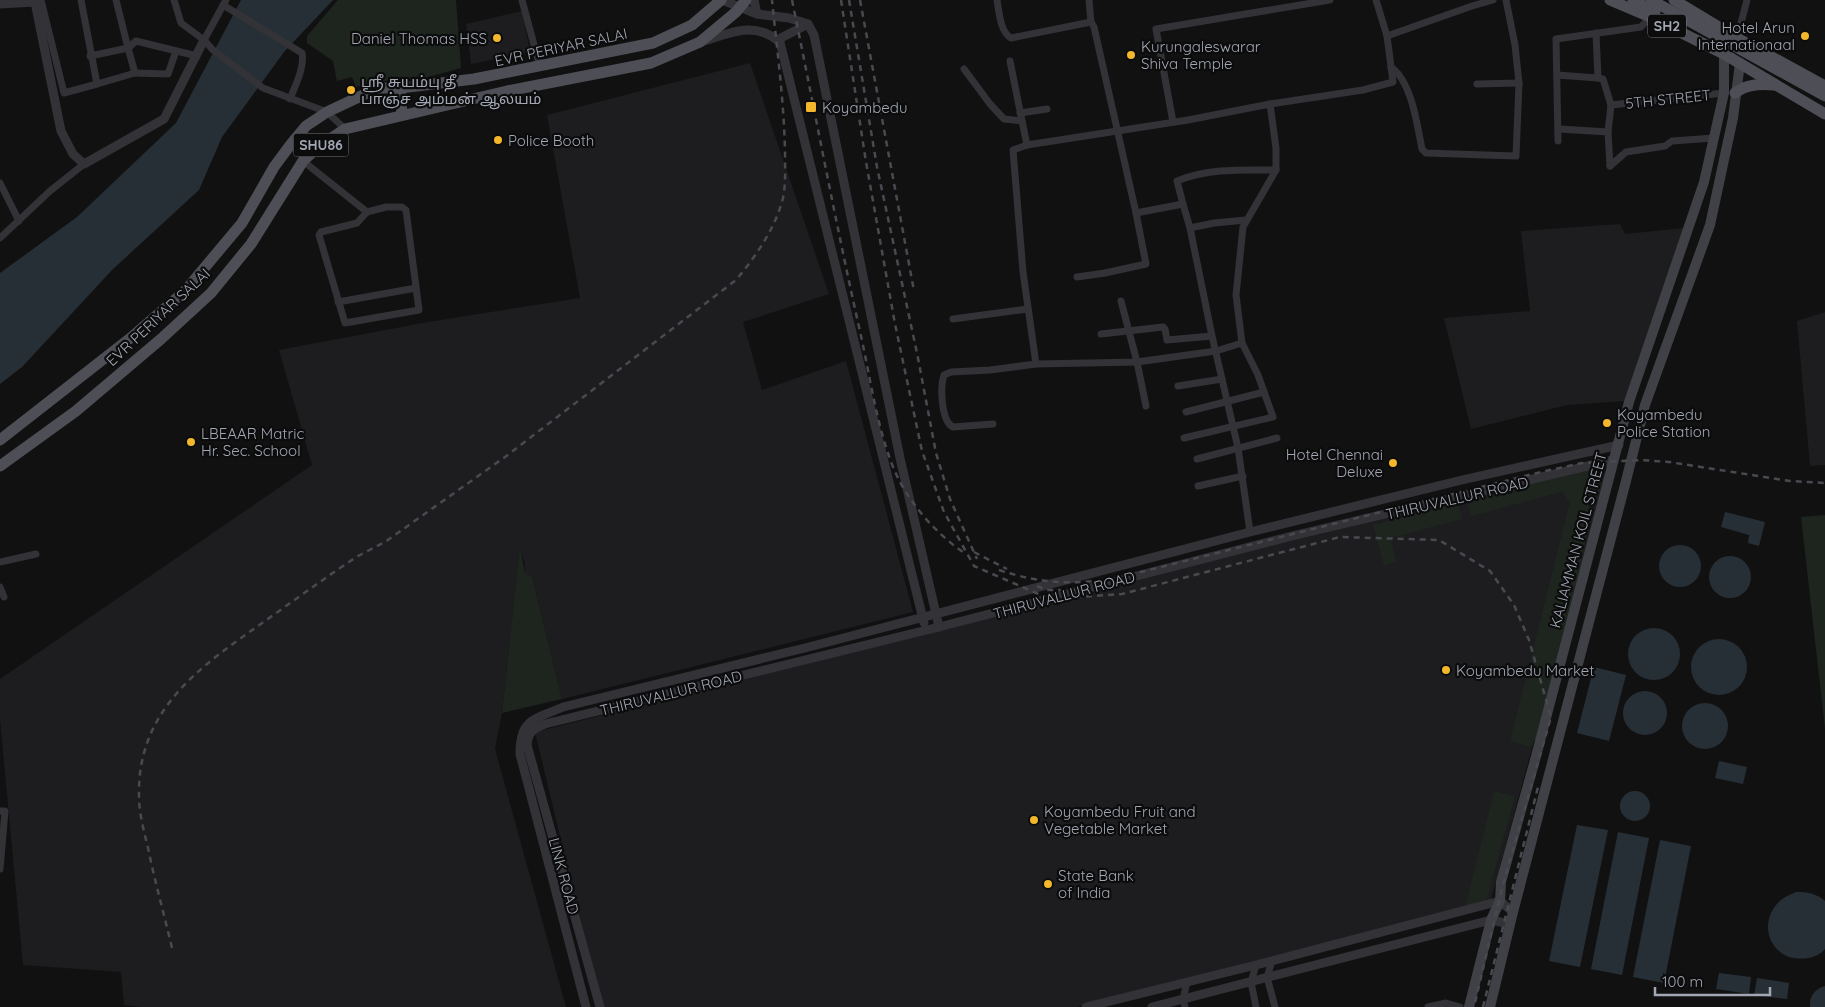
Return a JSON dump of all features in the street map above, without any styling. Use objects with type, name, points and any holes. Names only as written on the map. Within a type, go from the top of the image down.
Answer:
[{"type":"main road","name":"EVR PERIYAR SALAI","points":[[0,440],[134,336],[186,291],[242,223],[274,167],[291,144],[306,126],[327,112],[378,88],[400,88],[474,80],[653,43],[692,25],[722,0]]},
{"type":"main road","name":"SH2","points":[[1610,0],[1650,17],[1724,54],[1825,114]]},
{"type":"main road","points":[[1633,0],[1825,106]]},
{"type":"main road","points":[[1651,0],[1825,96]]},
{"type":"main road","name":"SH2","points":[[1674,0],[1736,38],[1825,86]]},
{"type":"main road","name":"EVR PERIYAR SALAI","points":[[0,466],[76,411],[161,339],[211,293],[251,244],[303,161],[318,147],[345,129],[507,91],[651,63],[700,42],[743,4]]},
{"type":"main road","name":"KALIAMMAN KOIL STREET","points":[[1490,1007],[1644,406],[1710,225],[1733,118],[1724,54]]},
{"type":"main road","points":[[1730,93],[1740,64]]},
{"type":"main road","points":[[1730,93],[1757,84],[1776,85]]},
{"type":"main road","points":[[400,88],[402,115]]},
{"type":"main road","name":"KALIAMMAN KOIL STREET","points":[[1469,1007],[1491,920],[1500,901],[1501,882],[1629,402],[1704,182],[1714,138],[1730,93]]},
{"type":"street","points":[[81,0],[90,56],[97,84]]},
{"type":"street","points":[[116,0],[135,73]]},
{"type":"street","points":[[174,0],[181,23],[263,88],[327,112],[345,129]]},
{"type":"street","points":[[522,0],[540,67]]},
{"type":"street","points":[[722,0],[743,4],[757,14],[789,18],[808,24],[814,35],[900,458],[939,627]]},
{"type":"street","points":[[754,0],[757,14]]},
{"type":"street","points":[[997,0],[1004,31],[1006,36],[1010,38],[1091,22]]},
{"type":"street","points":[[1077,277],[1146,264],[1119,130],[1094,27],[1091,22],[1089,0]]},
{"type":"street","points":[[1174,122],[1156,29],[1330,0]]},
{"type":"street","points":[[1036,364],[1022,272],[1013,150],[1027,145],[1363,90],[1393,82],[1388,36],[1376,0]]},
{"type":"street","points":[[1388,36],[1493,0]]},
{"type":"street","points":[[1391,67],[1403,79],[1414,110],[1422,149],[1426,153],[1516,156],[1519,83],[1515,45],[1506,0]]},
{"type":"street","points":[[1736,38],[1747,0]]},
{"type":"street","points":[[38,1],[64,93],[135,73],[168,74],[176,52]]},
{"type":"street","points":[[0,4],[38,1]]},
{"type":"street","points":[[38,1],[62,131],[73,154],[84,164]]},
{"type":"street","points":[[0,238],[50,191],[84,164],[164,119],[224,2],[232,10],[300,50],[302,55],[299,74],[290,99]]},
{"type":"street","points":[[1558,141],[1556,39],[1641,27],[1650,17]]},
{"type":"street","points":[[777,40],[808,24]]},
{"type":"street","points":[[700,42],[740,30],[760,30],[780,42],[926,630]]},
{"type":"street","points":[[1596,33],[1598,78]]},
{"type":"street","points":[[90,56],[128,48],[136,41],[197,56]]},
{"type":"street","points":[[1010,61],[1027,145]]},
{"type":"street","points":[[964,69],[990,104],[1004,118],[1021,117],[1047,108]]},
{"type":"street","points":[[1557,75],[1603,79],[1611,104],[1608,132],[1610,166],[1626,152],[1665,146],[1672,141],[1714,138]]},
{"type":"street","points":[[1477,84],[1519,83]]},
{"type":"street","name":"5TH STREET","points":[[1611,104],[1730,93]]},
{"type":"street","points":[[1184,438],[1273,417],[1242,343],[1236,295],[1243,227],[1276,170],[1276,148],[1270,104]]},
{"type":"street","points":[[1559,129],[1608,132]]},
{"type":"street","points":[[303,161],[367,212]]},
{"type":"street","points":[[1250,532],[1238,448],[1212,336],[1190,228],[1177,182],[1207,172],[1276,170]]},
{"type":"street","points":[[0,183],[19,221]]},
{"type":"street","points":[[1136,213],[1183,204]]},
{"type":"street","points":[[386,207],[405,209],[416,288],[418,312],[345,323],[318,235],[321,232],[357,223],[367,212],[386,207]]},
{"type":"street","points":[[1190,228],[1214,223],[1246,220]]},
{"type":"street","points":[[338,302],[416,288]]},
{"type":"street","points":[[1120,301],[1127,332],[1137,362],[1146,406]]},
{"type":"street","points":[[953,319],[1028,309]]},
{"type":"street","points":[[1101,334],[1164,327],[1167,340],[1212,336]]},
{"type":"street","points":[[993,424],[953,427],[948,424],[945,420],[943,400],[944,375],[951,372],[990,370],[1036,364],[1137,362],[1216,351],[1242,343]]},
{"type":"street","points":[[1178,386],[1222,379]]},
{"type":"street","points":[[1186,412],[1264,392]]},
{"type":"street","points":[[1197,459],[1277,438]]},
{"type":"street","points":[[586,1007],[520,754],[522,731],[527,724],[563,707],[805,648],[1250,532],[1462,480],[1619,445]]},
{"type":"street","name":"THIRUVALLUR ROAD","points":[[527,745],[531,732],[546,724],[939,627],[1263,543],[1613,460]]},
{"type":"street","points":[[1198,486],[1242,476]]},
{"type":"street","points":[[0,562],[36,554]]},
{"type":"street","points":[[0,587],[4,597]]},
{"type":"street","name":"LINK ROAD","points":[[527,745],[600,1007]]},
{"type":"street","points":[[0,811],[5,811],[0,869]]},
{"type":"street","points":[[1086,1007],[1256,966],[1500,901],[1513,912]]},
{"type":"street","points":[[1152,1007],[1184,1003],[1267,977],[1491,920],[1510,924]]},
{"type":"street","points":[[1272,961],[1267,977],[1275,1007]]},
{"type":"street","points":[[1256,966],[1251,982],[1256,1007]]},
{"type":"street","points":[[1184,1003],[1187,982]]},
{"type":"street","points":[[1428,1007],[1446,1003],[1460,1007]]},
{"type":"shaded area","points":[[241,0],[333,0],[284,52],[222,137],[199,190],[113,269],[22,367],[0,384],[0,273],[77,217],[176,123]]},
{"type":"shaded area","points":[[338,0],[456,0],[461,68],[421,79],[399,78],[356,87],[352,77],[337,81],[333,61],[307,43],[307,36]]},
{"type":"shaded area","name":"Daniel Thomas HSS","points":[[522,11],[530,52],[471,64],[466,24]]},
{"type":"shaded area","points":[[750,63],[829,294],[743,322],[762,390],[846,361],[913,612],[562,699],[532,576],[525,574],[525,564],[520,547],[502,713],[495,749],[566,1007],[142,1007],[124,1005],[121,972],[23,965],[0,719],[0,679],[312,465],[279,350],[428,322],[580,298],[547,115]]},
{"type":"shaded area","points":[[1620,224],[1625,234],[1684,228],[1627,401],[1567,405],[1471,429],[1444,318],[1530,311],[1521,231]]},
{"type":"shaded area","points":[[1825,312],[1825,465],[1810,466],[1797,321]]},
{"type":"shaded area","points":[[1593,466],[1597,481],[1551,717],[1530,747],[1510,741],[1570,502],[1562,492],[1471,516],[1467,500]]},
{"type":"shaded area","name":"Koyambedu Fruit and Vegetable Market","points":[[1595,466],[1602,467],[1606,474],[1489,907],[1317,947],[1077,1007],[601,1007],[535,732],[1115,587],[1222,557]]},
{"type":"shaded area","points":[[1458,503],[1462,519],[1391,538],[1396,562],[1384,565],[1373,525]]},
{"type":"shaded area","points":[[1725,512],[1765,522],[1759,546],[1748,543],[1749,535],[1721,527]]},
{"type":"shaded area","points":[[1825,515],[1825,729],[1801,517]]},
{"type":"shaded area","points":[[520,545],[525,574],[532,576],[562,699],[502,713]]},
{"type":"shaded area","points":[[1680,545],[1695,551],[1701,566],[1695,581],[1680,587],[1665,581],[1659,566],[1665,551]]},
{"type":"shaded area","points":[[1730,556],[1738,558],[1747,566],[1751,577],[1749,585],[1741,594],[1730,598],[1722,596],[1713,588],[1709,577],[1711,569],[1719,560]]},
{"type":"shaded area","points":[[1649,628],[1659,628],[1673,635],[1680,649],[1680,659],[1673,673],[1659,680],[1649,680],[1639,676],[1632,669],[1628,659],[1628,649],[1632,639],[1639,632]]},
{"type":"shaded area","points":[[1719,639],[1730,641],[1739,647],[1745,656],[1747,667],[1745,678],[1739,687],[1730,693],[1719,695],[1708,693],[1699,687],[1693,678],[1691,667],[1693,656],[1699,647],[1708,641]]},
{"type":"shaded area","points":[[1594,667],[1626,675],[1609,741],[1577,733]]},
{"type":"shaded area","points":[[1641,691],[1649,691],[1661,697],[1667,713],[1661,729],[1649,735],[1641,735],[1629,729],[1623,717],[1623,709],[1629,697]]},
{"type":"shaded area","points":[[1705,703],[1718,707],[1724,713],[1728,726],[1724,739],[1718,745],[1705,749],[1692,745],[1686,739],[1682,726],[1686,713],[1692,707]]},
{"type":"shaded area","points":[[1719,761],[1747,767],[1743,784],[1715,778]]},
{"type":"shaded area","points":[[1494,791],[1515,796],[1487,898],[1484,902],[1465,908]]},
{"type":"shaded area","points":[[1635,791],[1646,795],[1650,806],[1646,817],[1635,821],[1624,817],[1620,806],[1624,795]]},
{"type":"shaded area","points":[[1577,825],[1608,830],[1580,967],[1549,961]]},
{"type":"shaded area","points":[[1618,832],[1649,838],[1622,975],[1591,969]]},
{"type":"shaded area","points":[[1660,840],[1691,846],[1664,983],[1633,977]]},
{"type":"shaded area","points":[[1796,892],[1818,896],[1825,901],[1825,949],[1817,955],[1808,958],[1793,958],[1781,953],[1773,944],[1769,933],[1768,921],[1773,910],[1782,899]]},
{"type":"shaded area","points":[[1719,973],[1751,977],[1749,994],[1716,989]]},
{"type":"shaded area","points":[[1757,978],[1789,983],[1787,999],[1754,995]]},
{"type":"shaded area","points":[[1825,986],[1825,1007],[1810,1007],[1813,994]]},
{"type":"railway","points":[[172,948],[143,829],[139,803],[141,765],[149,738],[161,714],[196,673],[218,655],[334,572],[358,556],[385,542],[505,457],[736,280],[758,252],[770,231],[780,209],[784,192],[783,114],[772,0]]},
{"type":"railway","points":[[792,0],[876,411],[886,449],[900,482],[913,503],[937,531],[966,554]]},
{"type":"railway","points":[[841,0],[866,162],[895,324],[922,451],[944,512],[974,566],[1050,599],[1122,594],[1340,537],[1439,540],[1490,571],[1514,605],[1529,640],[1551,717],[1502,888],[1474,1007]]},
{"type":"railway","points":[[849,0],[877,167],[917,353],[936,453],[950,499],[977,559]]},
{"type":"railway","points":[[860,0],[914,291]]},
{"type":"railway","points":[[999,570],[1043,581],[1057,582],[1086,582],[1117,578],[1582,463],[1641,460],[1669,462],[1790,481],[1825,483]]},
{"type":"railway","points":[[974,552],[1007,569]]},
{"type":"railway","points":[[1037,586],[1047,590],[1081,590]]},
{"type":"railway","points":[[1483,1007],[1538,787]]},
{"type":"place","name":"Hotel Arun Internationaal","points":[[1805,36]]},
{"type":"place","name":"Daniel Thomas HSS","points":[[497,38]]},
{"type":"place","name":"Kurungaleswarar Shiva Temple","points":[[1131,55]]},
{"type":"place","name":"ஶ்ரீ சுயம்பு தீ பாஞ்ச அம்மன் ஆலயம்","points":[[351,90]]},
{"type":"place","name":"Koyambedu","points":[[811,107]]},
{"type":"place","name":"Police Booth","points":[[498,140]]},
{"type":"place","name":"Koyambedu Police Station","points":[[1607,423]]},
{"type":"place","name":"LBEAAR Matric Hr. Sec. School","points":[[191,442]]},
{"type":"place","name":"Hotel Chennai Deluxe","points":[[1393,463]]},
{"type":"place","name":"Koyambedu Market","points":[[1446,670]]},
{"type":"place","name":"Koyambedu Fruit and Vegetable Market","points":[[1034,820]]},
{"type":"place","name":"State Bank of India","points":[[1048,884]]}]
